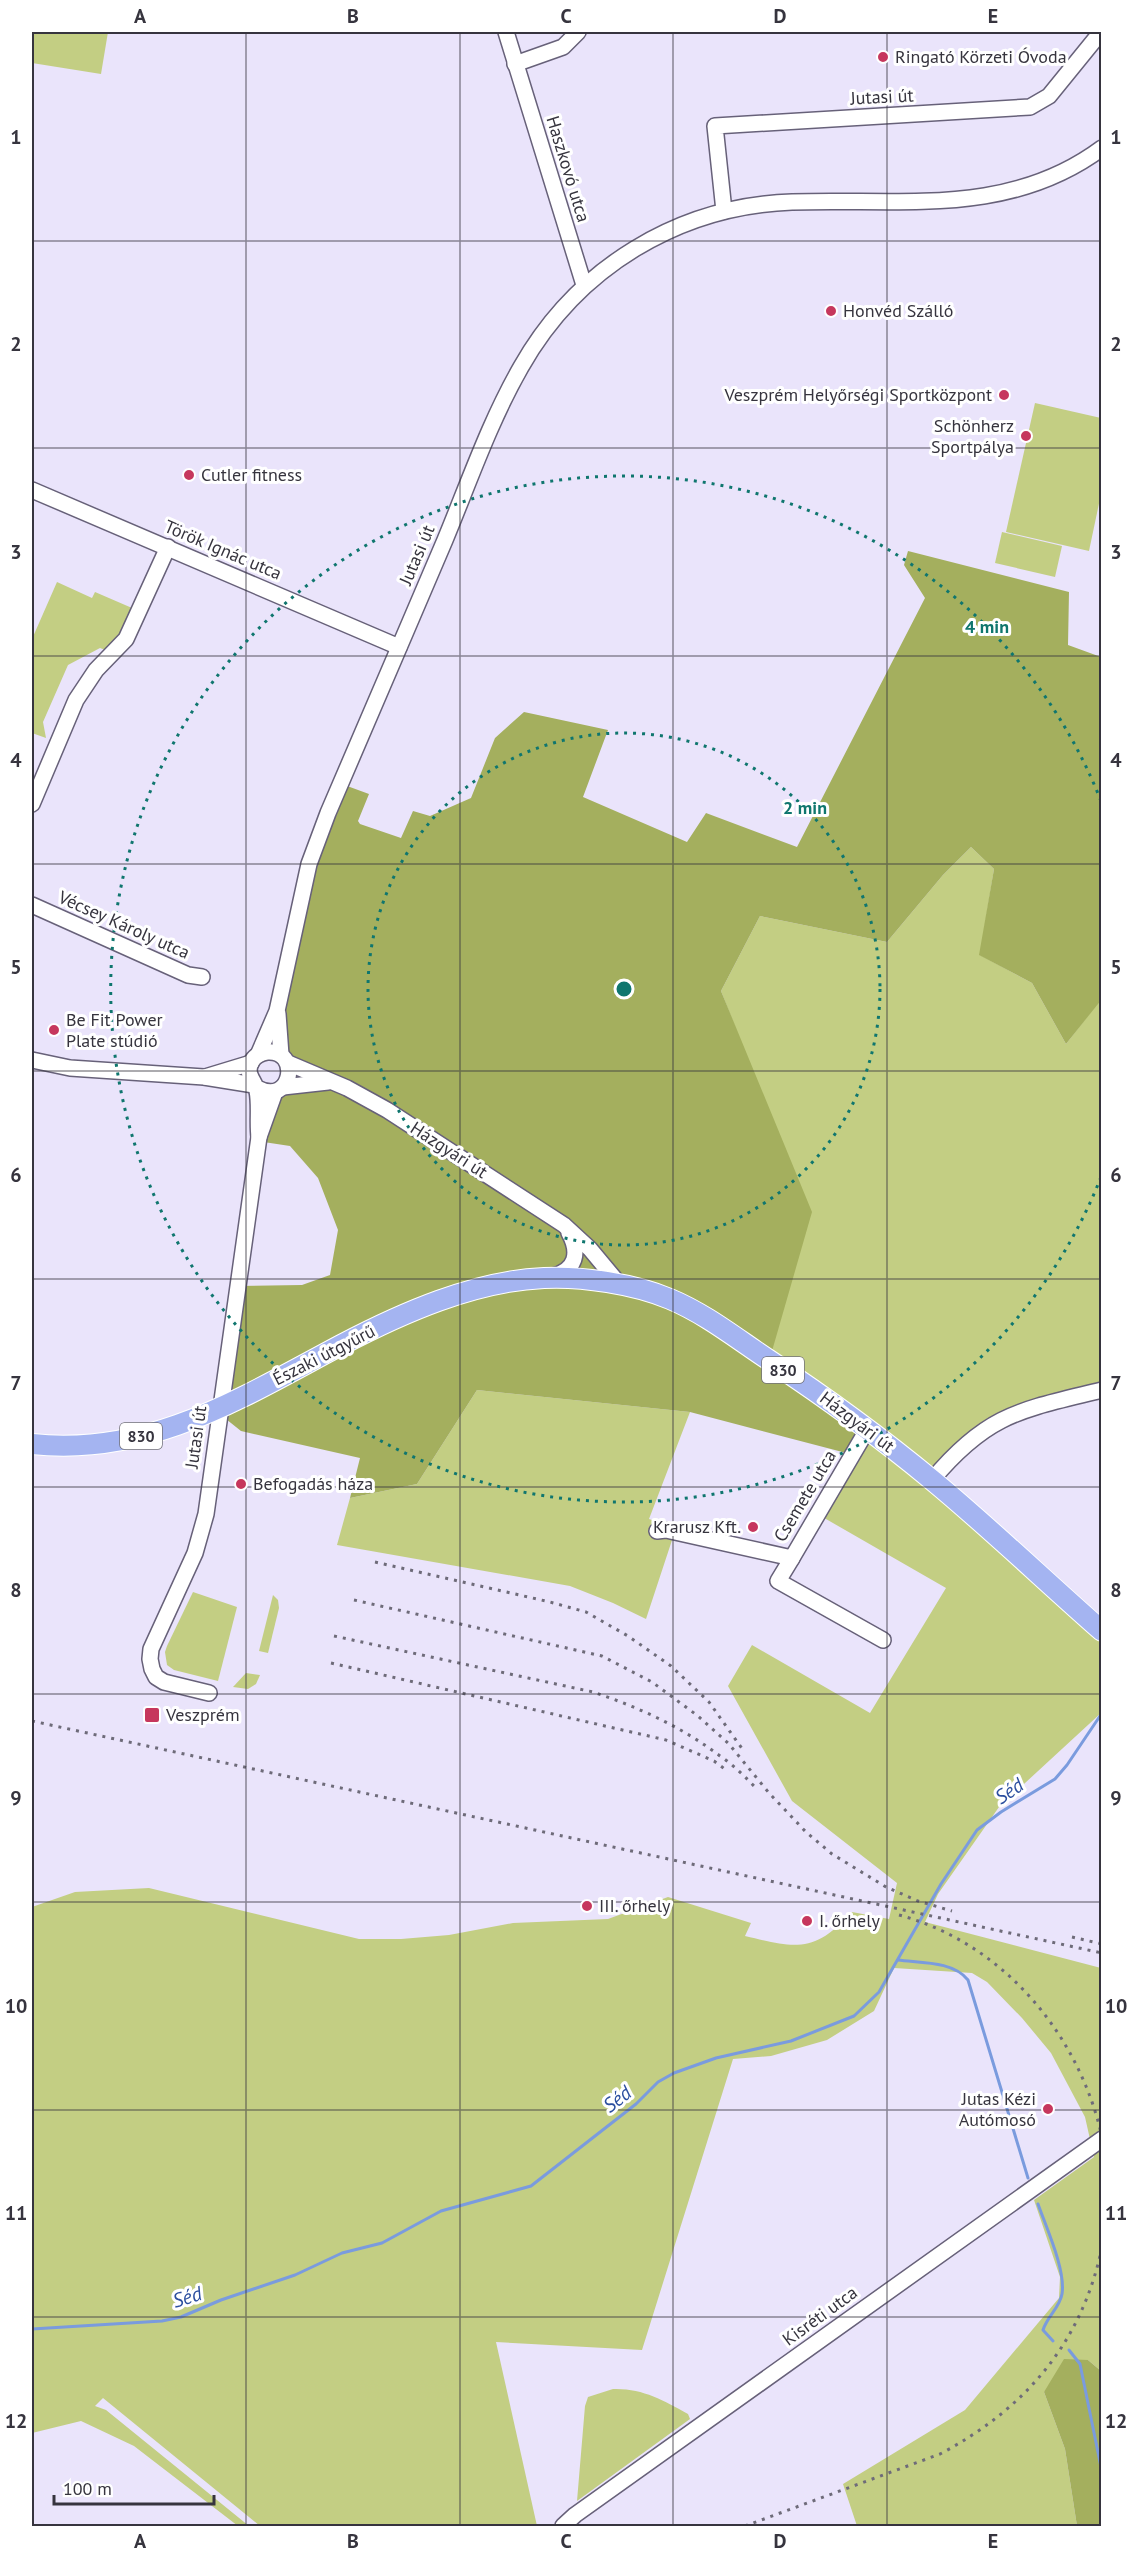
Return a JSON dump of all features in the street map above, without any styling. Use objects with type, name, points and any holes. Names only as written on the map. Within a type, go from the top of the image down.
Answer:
[{"type":"main road","name":"Északi útgyűrű","points":[[32,1444],[58,1446],[114,1442],[144,1435],[220,1410],[364,1333],[466,1291],[546,1278],[620,1286]]},
{"type":"main road","name":"Házgyári út","points":[[620,1286],[668,1298],[695,1311],[822,1395],[932,1480],[1101,1631]]},
{"type":"street","name":"Haszkovó utca","points":[[506,32],[584,285]]},
{"type":"street","points":[[515,64],[563,47],[578,32]]},
{"type":"street","name":"Jutasi út","points":[[724,211],[715,126],[1030,107],[1048,96],[1101,32]]},
{"type":"street","name":"Jutasi út","points":[[209,1693],[164,1682],[156,1677],[150,1659],[151,1649],[189,1567],[203,1530],[259,1137],[255,1087],[249,1074],[277,1011],[309,864],[328,813],[507,392],[541,335],[560,310],[584,285],[609,265],[661,233],[724,211],[791,202],[937,203],[971,199],[1005,192],[1039,181],[1071,167],[1101,148]]},
{"type":"street","name":"Török Ignác utca","points":[[32,490],[399,647]]},
{"type":"street","points":[[32,804],[76,700],[96,670],[126,639],[168,547]]},
{"type":"street","name":"Vécsey Károly utca","points":[[32,905],[188,975],[201,977]]},
{"type":"street","name":"Jutasi út","points":[[259,1137],[279,1089],[289,1074],[284,1059],[277,1011]]},
{"type":"street","points":[[204,1077],[270,1052],[284,1059]]},
{"type":"street","points":[[32,1059],[70,1068],[204,1077],[255,1087],[268,1092],[331,1082]]},
{"type":"street","name":"Házgyári út","points":[[284,1059],[387,1110],[564,1225],[590,1249],[620,1286]]},
{"type":"street","points":[[546,1278],[568,1270],[574,1256],[575,1247],[564,1225]]},
{"type":"street","points":[[932,1480],[968,1441],[1003,1417],[1031,1407],[1101,1390]]},
{"type":"street","name":"Csemete utca","points":[[657,1531],[666,1530],[792,1558],[867,1430]]},
{"type":"street","points":[[792,1558],[778,1581],[883,1640]]},
{"type":"street","name":"Kisréti utca","points":[[563,2526],[584,2508],[1101,2139]]},
{"type":"green space","points":[[32,32],[108,32],[101,74],[32,63]]},
{"type":"green space","points":[[1035,403],[1101,418],[1101,494],[1089,551],[1006,532]]},
{"type":"green space","points":[[1002,532],[1062,546],[1055,577],[995,563]]},
{"type":"green space","points":[[908,551],[1069,592],[1068,645],[1101,657],[1102,999],[1066,1044],[1032,983],[979,955],[994,869],[971,847],[943,875],[887,942],[760,916],[721,991],[812,1212],[770,1358],[867,1432],[854,1455],[690,1412],[477,1390],[417,1484],[350,1498],[360,1458],[241,1431],[226,1419],[234,1286],[302,1285],[330,1275],[338,1230],[318,1178],[290,1146],[257,1141],[277,1092],[325,1084],[288,1061],[279,1000],[339,783],[369,794],[358,821],[360,824],[401,838],[413,811],[430,816],[471,798],[495,738],[524,712],[608,730],[583,797],[687,842],[706,813],[797,847],[925,598],[904,565]]},
{"type":"green space","points":[[57,582],[92,598],[95,592],[139,611],[113,653],[100,648],[68,665],[43,722],[46,738],[32,733],[32,639]]},
{"type":"green space","points":[[971,847],[994,869],[980,955],[1032,983],[1066,1044],[1101,999],[1101,1388],[1002,1417],[930,1480],[1101,1631],[1101,1713],[999,1807],[938,1894],[925,1922],[1101,1968],[1101,2371],[1088,2360],[1044,2392],[1065,2449],[1077,2526],[857,2526],[843,2484],[965,2410],[1059,2298],[1060,2277],[1034,2200],[1094,2157],[1085,2117],[1051,2053],[1022,2018],[987,1982],[972,1973],[894,1968],[874,2011],[827,2040],[771,2056],[733,2059],[642,2350],[496,2342],[537,2526],[260,2526],[103,2398],[95,2406],[106,2410],[249,2526],[238,2526],[134,2446],[81,2421],[32,2433],[32,1907],[75,1892],[149,1888],[359,1939],[401,1939],[449,1935],[513,1923],[608,1919],[668,1897],[751,1923],[745,1936],[791,1945],[815,1941],[839,1926],[852,1912],[889,1919],[897,1883],[792,1801],[728,1686],[752,1645],[870,1713],[946,1588],[819,1515],[854,1455],[770,1358],[754,1075],[721,991],[760,916],[887,942],[943,875]]},
{"type":"green space","points":[[477,1390],[690,1412],[649,1519],[676,1528],[646,1619],[570,1586],[337,1545],[350,1498],[417,1484]]},
{"type":"green space","points":[[193,1592],[237,1607],[218,1681],[174,1670],[167,1665],[165,1652],[167,1646]]},
{"type":"green space","points":[[273,1595],[278,1600],[279,1608],[268,1653],[259,1651]]},
{"type":"green space","points":[[246,1673],[260,1675],[256,1684],[248,1689],[233,1687]]},
{"type":"green space","points":[[1064,2359],[1088,2360],[1101,2371],[1101,2526],[1077,2526],[1065,2449],[1044,2392]]},
{"type":"green space","points":[[613,2389],[624,2389],[652,2396],[688,2414],[690,2419],[577,2501],[585,2406],[588,2397]]},
{"type":"waterway","name":"Séd","points":[[32,2329],[162,2321],[181,2317],[221,2300],[295,2275],[342,2253],[382,2243],[441,2211],[531,2186],[636,2104],[658,2082],[674,2073],[716,2058],[791,2041],[854,2016],[879,1992],[941,1884],[977,1830],[1001,1812],[1055,1779],[1102,1713]]},
{"type":"waterway","points":[[898,1960],[945,1966],[954,1969],[968,1980],[1028,2178]]},
{"type":"waterway","points":[[1038,2204],[1061,2273],[1061,2299],[1043,2330],[1053,2341]]},
{"type":"waterway","points":[[1069,2350],[1080,2364],[1102,2472]]},
{"type":"railway","points":[[375,1562],[586,1612],[628,1636],[671,1666],[709,1702],[743,1750]]},
{"type":"railway","points":[[354,1600],[602,1656],[652,1682],[698,1716],[729,1744],[769,1793],[806,1832],[832,1854],[886,1887],[918,1901],[952,1911]]},
{"type":"railway","points":[[334,1636],[593,1692],[610,1698],[643,1711],[690,1736],[730,1763],[758,1790]]},
{"type":"railway","points":[[331,1663],[666,1740],[714,1761],[726,1770]]},
{"type":"railway","points":[[32,1721],[1102,1953]]},
{"type":"railway","points":[[899,1915],[937,1928],[971,1947],[1003,1970],[1031,1998],[1055,2029],[1075,2063],[1091,2099],[1102,2137]]},
{"type":"railway","points":[[1072,1937],[1102,1944]]},
{"type":"railway","points":[[745,2526],[940,2454],[971,2436],[998,2416],[1045,2370],[1064,2343],[1080,2314],[1093,2282],[1102,2247]]},
{"type":"place","name":"Ringató Körzeti Óvoda","points":[[883,57]]},
{"type":"place","name":"Honvéd Szálló","points":[[831,311]]},
{"type":"place","name":"Veszprém Helyőrségi Sportközpont","points":[[1004,395]]},
{"type":"place","name":"Schönherz Sportpálya","points":[[1026,436]]},
{"type":"place","name":"Cutler fitness","points":[[189,475]]},
{"type":"place","name":"Be Fit Power Plate stúdió","points":[[54,1030]]},
{"type":"place","name":"Befogadás háza","points":[[241,1484]]},
{"type":"place","name":"Krarusz Kft.","points":[[753,1527]]},
{"type":"place","name":"Veszprém","points":[[152,1715]]},
{"type":"place","name":"III. őrhely","points":[[587,1906]]},
{"type":"place","name":"I. őrhely","points":[[807,1921]]},
{"type":"place","name":"Jutas Kézi Autómosó","points":[[1048,2109]]}]
